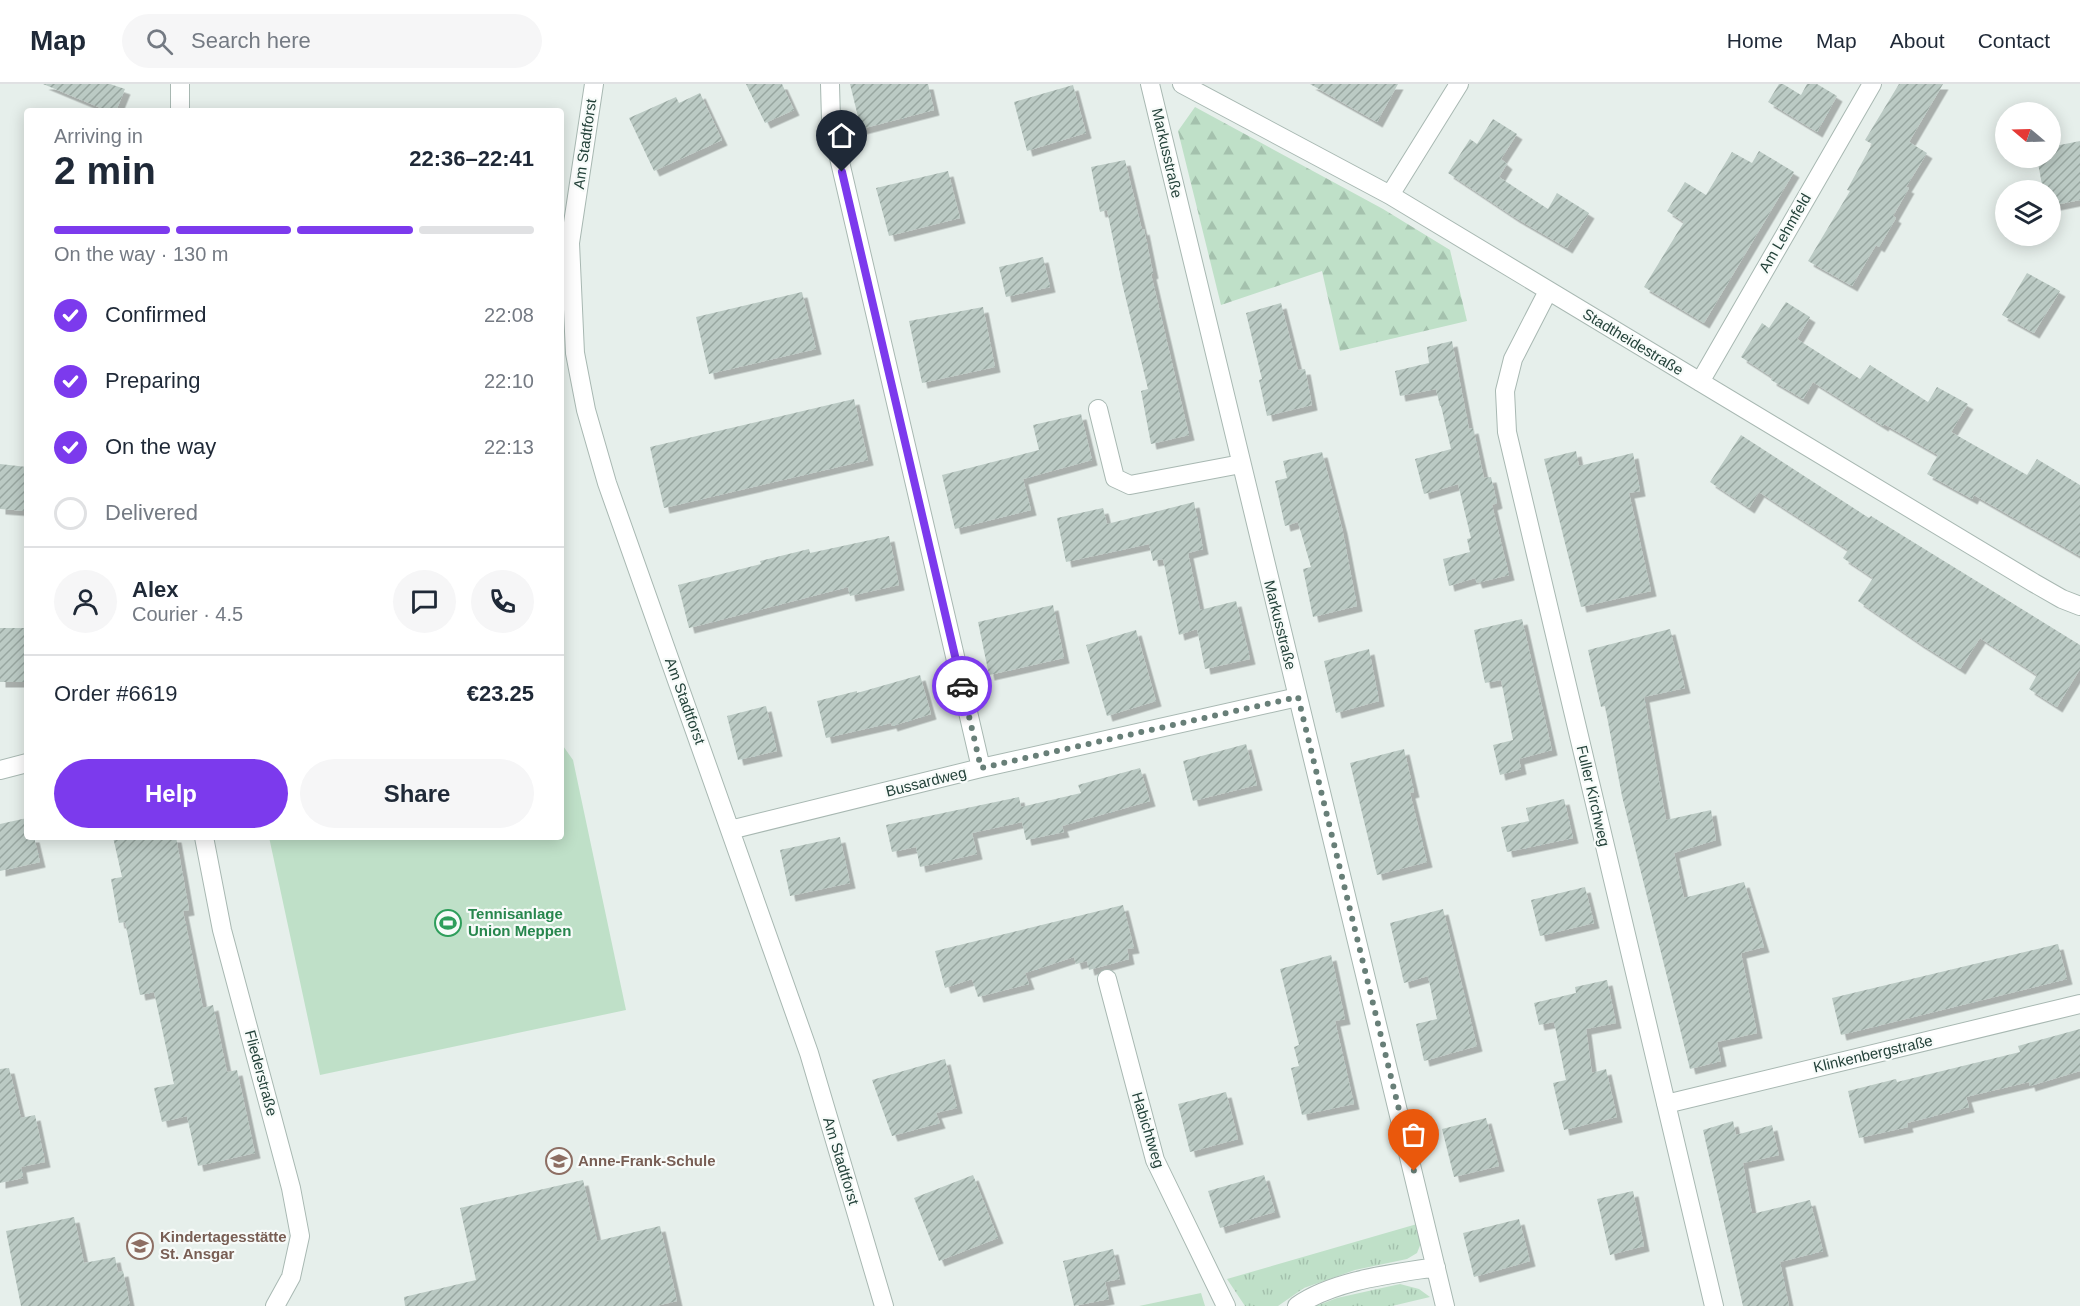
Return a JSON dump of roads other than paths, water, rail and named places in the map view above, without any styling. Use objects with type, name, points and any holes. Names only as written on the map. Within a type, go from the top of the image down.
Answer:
[{"type":"street","points":[[180,84],[180,108]]},
{"type":"street","name":"Am Stadtforst","points":[[594,84],[570,243],[575,353],[586,410],[607,483],[809,1053],[884,1306]]},
{"type":"street","points":[[830,84],[831,120],[837,150],[981,768]]},
{"type":"street","name":"Markusstraße","points":[[1150,84],[1445,1306]]},
{"type":"street","name":"Stadtheidestraße","points":[[1182,84],[1390,195],[2034,583],[2080,606]]},
{"type":"street","points":[[1390,195],[1459,84]]},
{"type":"street","name":"Am Lehmfeld","points":[[1700,382],[1872,84]]},
{"type":"street","name":"Fuller Kirchweg","points":[[1548,291],[1513,359],[1505,391],[1508,432],[1714,1306]]},
{"type":"street","points":[[1098,409],[1115,478],[1130,485],[1241,464]]},
{"type":"street","name":"Bussardweg","points":[[730,830],[981,768],[1298,697]]},
{"type":"street","points":[[0,770],[24,764]]},
{"type":"street","name":"Fliederstraße","points":[[205,840],[222,930],[291,1188],[300,1236],[291,1277],[274,1306]]},
{"type":"street","name":"Habichtweg","points":[[1107,979],[1155,1161],[1226,1306]]},
{"type":"street","name":"Klinkenbergstraße","points":[[1666,1104],[2080,1004]]},
{"type":"street","points":[[1297,1306],[1311,1296],[1337,1287],[1436,1267]]},
{"type":"place","name":"Tennisanlage Union Meppen","points":[[448,923]]},
{"type":"place","name":"Anne-Frank-Schule","points":[[559,1161]]},
{"type":"place","name":"Kindertagesstätte St. Ansgar","points":[[140,1246]]}]
